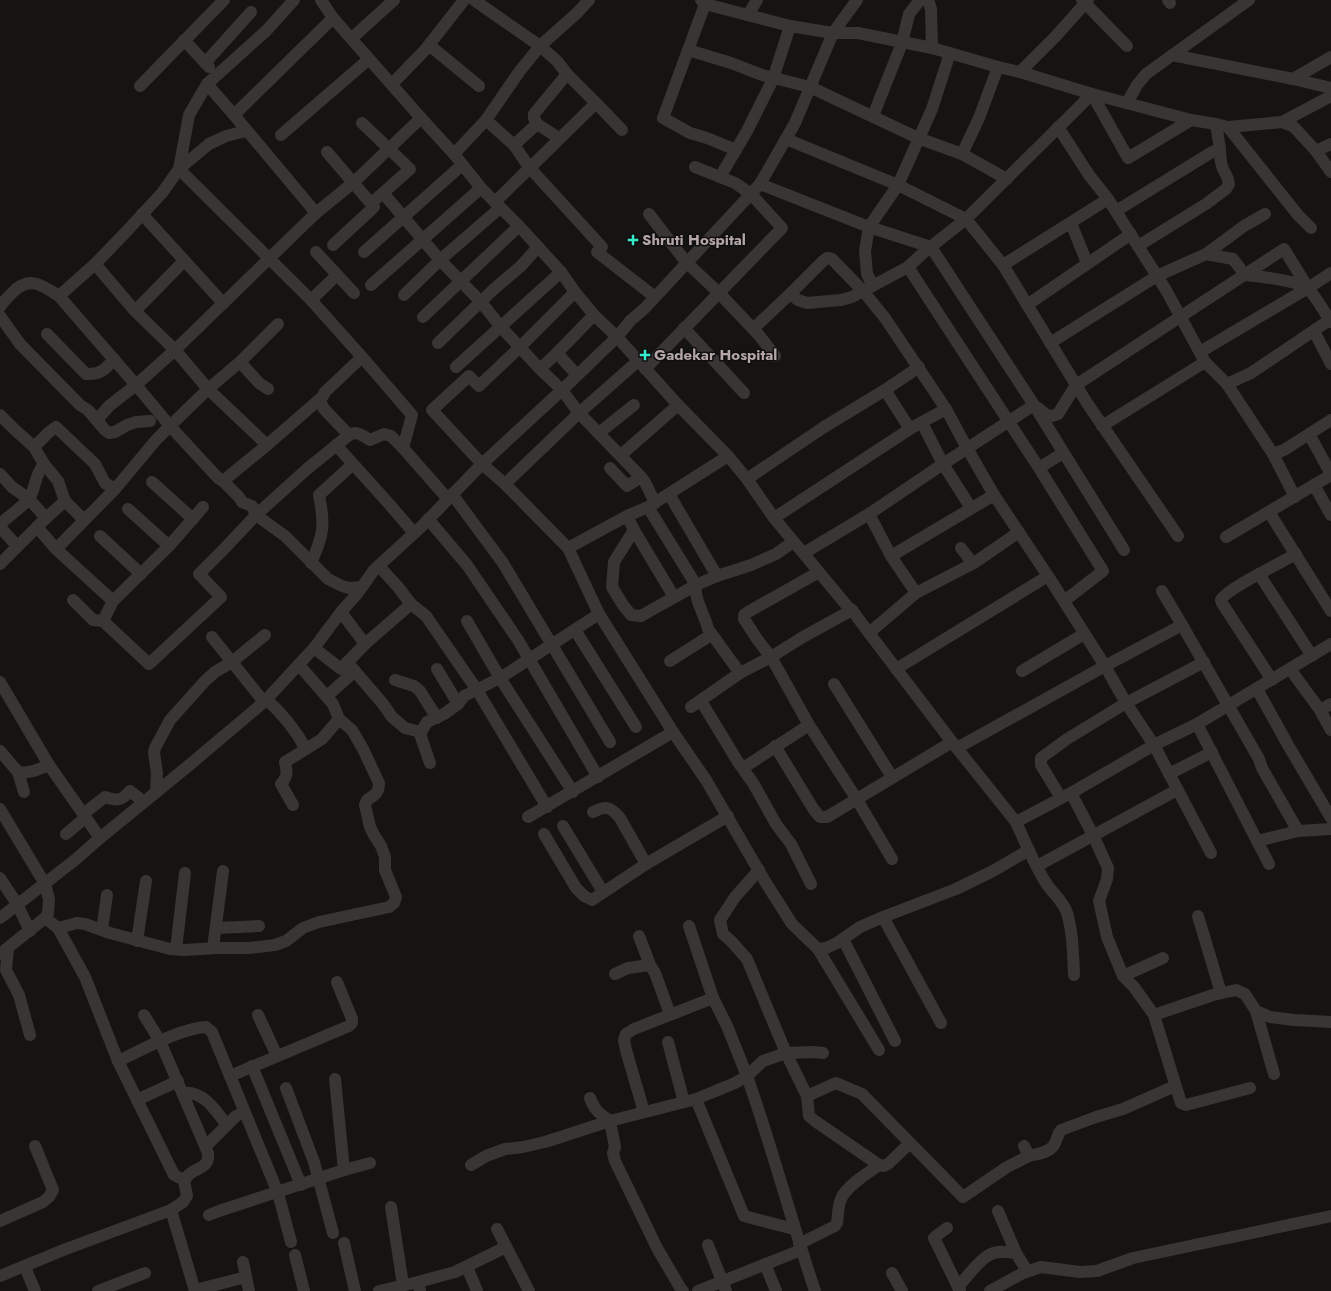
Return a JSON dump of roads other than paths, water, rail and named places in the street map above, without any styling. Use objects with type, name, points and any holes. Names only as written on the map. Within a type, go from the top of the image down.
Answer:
[{"type":"street","points":[[140,86],[224,0]]},
{"type":"street","points":[[179,169],[190,115],[207,84],[266,32],[294,0]]},
{"type":"street","points":[[321,0],[333,18],[454,154],[481,188],[519,226],[561,272],[594,315],[617,337],[678,405],[728,456],[747,479],[774,518],[852,610],[896,669],[1016,822],[1046,884],[1060,898],[1066,913],[1071,932],[1074,975]]},
{"type":"street","points":[[352,38],[394,0]]},
{"type":"street","points":[[392,84],[429,45],[464,0]]},
{"type":"street","points":[[474,0],[540,46],[557,60],[567,74],[622,130]]},
{"type":"street","points":[[454,154],[486,120],[519,72],[540,46],[577,13],[589,0]]},
{"type":"street","points":[[748,15],[757,0]]},
{"type":"street","points":[[0,918],[45,884],[265,700],[314,648],[374,570],[414,533],[482,464],[617,337],[630,321],[751,194],[760,184],[795,123],[832,33],[857,0]]},
{"type":"street","points":[[873,116],[902,43],[909,14],[920,0]]},
{"type":"street","points":[[928,0],[931,9],[932,48]]},
{"type":"street","points":[[1127,103],[1137,85],[1146,74],[1249,0]]},
{"type":"street","points":[[1020,72],[1056,36],[1085,1],[1127,46]]},
{"type":"street","points":[[736,150],[707,138],[690,133],[663,118],[688,50],[703,2],[790,26],[832,33],[858,33],[932,48],[998,68],[1020,72],[1092,94],[1191,120],[1228,127],[1282,122],[1331,96]]},
{"type":"street","points":[[205,63],[251,12]]},
{"type":"street","points":[[234,115],[333,18]]},
{"type":"street","points":[[720,177],[747,131],[773,79],[790,26]]},
{"type":"street","points":[[184,40],[217,75]]},
{"type":"street","points":[[429,45],[479,86]]},
{"type":"street","points":[[688,50],[731,63],[773,79],[810,87],[918,138],[962,154],[1007,179]]},
{"type":"street","points":[[868,289],[865,251],[870,227],[898,185],[932,109],[950,53]]},
{"type":"street","points":[[1172,55],[1331,88]]},
{"type":"street","points":[[1293,79],[1331,57]]},
{"type":"street","points":[[281,135],[369,58]]},
{"type":"street","points":[[962,154],[979,118],[998,68]]},
{"type":"street","points":[[559,138],[538,124],[534,118],[534,114],[567,74]]},
{"type":"street","points":[[207,84],[316,213]]},
{"type":"street","points":[[1092,94],[1128,158],[1191,120]]},
{"type":"street","points":[[790,294],[798,300],[807,303],[841,300],[852,297],[908,267],[966,219],[1092,94]]},
{"type":"street","points":[[404,295],[497,205],[529,168],[596,103]]},
{"type":"street","points":[[97,420],[109,406],[136,385],[175,350],[316,213],[354,182],[421,118]]},
{"type":"street","points":[[486,120],[514,145],[529,168],[602,247],[597,252],[654,297]]},
{"type":"street","points":[[1282,122],[1293,126],[1316,151],[1331,172]]},
{"type":"street","points":[[362,123],[410,169],[370,203]]},
{"type":"street","points":[[514,145],[538,124]]},
{"type":"street","points":[[1138,246],[1206,204],[1226,189],[1229,184],[1220,160],[1220,149],[1216,124]]},
{"type":"street","points":[[1058,127],[1089,175],[1108,199],[1131,234],[1157,276],[1203,357],[1227,384],[1273,454],[1295,496]]},
{"type":"street","points":[[1228,127],[1298,215],[1311,228]]},
{"type":"street","points":[[59,296],[95,264],[162,193],[179,169],[209,144],[226,136],[246,130]]},
{"type":"street","points":[[786,139],[898,185],[966,219],[1003,265],[1102,426],[1178,536]]},
{"type":"street","points":[[1316,151],[1331,144]]},
{"type":"street","points":[[1116,211],[1212,152],[1220,149]]},
{"type":"street","points":[[327,152],[374,207],[333,245]]},
{"type":"street","points":[[364,252],[462,165]]},
{"type":"street","points":[[505,484],[579,413],[641,365],[684,328],[782,228],[751,194],[735,183],[695,167]]},
{"type":"street","points":[[179,169],[311,300],[412,415],[403,448]]},
{"type":"street","points":[[760,184],[870,227],[931,247],[1034,405],[1124,550]]},
{"type":"street","points":[[372,285],[481,188]]},
{"type":"street","points":[[383,192],[440,260],[462,281],[520,348],[562,390],[579,413],[621,455],[645,482],[652,505],[696,586],[695,593],[708,629],[740,673]]},
{"type":"street","points":[[1003,265],[1108,199]]},
{"type":"street","points":[[142,214],[223,303]]},
{"type":"street","points":[[649,214],[686,262],[719,293],[775,356]]},
{"type":"street","points":[[1050,343],[1157,276],[1206,254],[1244,226],[1265,214]]},
{"type":"street","points":[[1071,223],[1087,263]]},
{"type":"street","points":[[424,317],[519,226]]},
{"type":"street","points":[[1027,305],[1131,234]]},
{"type":"street","points":[[1230,237],[1233,259],[1245,275],[1285,280],[1308,288]]},
{"type":"street","points":[[438,343],[520,266],[538,247]]},
{"type":"street","points":[[1034,405],[1049,416],[1058,414],[1076,385],[1284,249],[1308,288],[1331,321],[1251,373],[1227,384]]},
{"type":"street","points":[[316,252],[354,293]]},
{"type":"street","points":[[1206,254],[1233,259]]},
{"type":"street","points":[[753,330],[827,258],[832,259],[868,289],[885,318],[946,409],[994,495],[1048,576],[1105,666],[1126,703],[1154,745],[1211,854]]},
{"type":"street","points":[[136,311],[184,261]]},
{"type":"street","points":[[95,264],[136,311],[175,350],[208,389],[267,445]]},
{"type":"street","points":[[908,267],[1039,468],[1103,571],[1064,601]]},
{"type":"street","points":[[456,367],[561,272]]},
{"type":"street","points":[[1102,426],[1203,357],[1331,273]]},
{"type":"street","points":[[311,300],[338,275]]},
{"type":"street","points":[[0,307],[17,288],[28,283],[36,283],[59,296],[170,426],[218,478],[239,497],[242,502],[252,506],[256,515],[284,536],[328,578],[342,586],[350,588],[362,587]]},
{"type":"street","points":[[575,292],[520,348],[479,386],[469,376],[432,410],[482,464],[505,484],[568,548],[599,614],[673,732],[706,780],[792,924],[818,949],[879,1050]]},
{"type":"street","points":[[540,369],[594,315]]},
{"type":"street","points":[[0,316],[24,348],[80,405],[88,410],[109,433],[115,432],[136,422],[150,421]]},
{"type":"street","points":[[56,549],[115,489],[156,440],[208,389],[240,362],[278,324]]},
{"type":"street","points":[[684,328],[744,393]]},
{"type":"street","points":[[1314,331],[1331,364]]},
{"type":"street","points":[[47,334],[86,374],[92,374],[106,369],[114,359]]},
{"type":"street","points":[[557,353],[577,375]]},
{"type":"street","points":[[223,481],[321,398],[325,392],[362,357]]},
{"type":"street","points":[[240,362],[260,383],[268,389]]},
{"type":"street","points":[[747,479],[824,427],[885,390],[919,367]]},
{"type":"street","points":[[885,390],[908,426],[917,425]]},
{"type":"street","points":[[321,398],[320,401],[324,409],[349,435]]},
{"type":"street","points":[[599,433],[634,405]]},
{"type":"street","points":[[621,455],[678,405]]},
{"type":"street","points":[[804,553],[869,514],[1034,405]]},
{"type":"street","points":[[156,408],[150,421],[156,440]]},
{"type":"street","points":[[774,518],[917,425],[946,409]]},
{"type":"street","points":[[0,415],[34,447],[44,464],[58,481],[65,501],[84,520]]},
{"type":"street","points":[[1273,454],[1284,450],[1331,420]]},
{"type":"street","points":[[917,425],[972,508]]},
{"type":"street","points":[[34,447],[56,427],[95,464],[105,483],[115,489]]},
{"type":"street","points":[[73,600],[93,620],[103,621],[149,664],[221,597],[199,574],[256,515],[352,432],[358,433],[370,440],[384,434],[391,436],[450,496],[503,563],[610,742]]},
{"type":"street","points":[[1226,537],[1270,512],[1331,474],[1309,434]]},
{"type":"street","points":[[336,446],[414,533]]},
{"type":"street","points":[[1039,468],[1063,453]]},
{"type":"street","points":[[568,548],[627,516],[652,505],[728,456]]},
{"type":"street","points":[[0,524],[29,499],[38,471],[44,464]]},
{"type":"street","points":[[311,562],[320,544],[323,526],[323,515],[319,495],[353,464]]},
{"type":"street","points":[[610,468],[627,486],[641,477]]},
{"type":"street","points":[[0,474],[12,487],[29,499],[46,518]]},
{"type":"street","points":[[152,482],[193,519]]},
{"type":"street","points":[[1314,485],[1331,515]]},
{"type":"street","points":[[669,494],[717,576]]},
{"type":"street","points":[[891,556],[994,495]]},
{"type":"street","points":[[0,563],[65,501]]},
{"type":"street","points":[[103,621],[113,601],[169,546],[203,507]]},
{"type":"street","points":[[128,509],[169,546]]},
{"type":"street","points":[[1270,512],[1331,611]]},
{"type":"street","points":[[869,514],[891,556],[916,593]]},
{"type":"street","points":[[627,516],[674,597]]},
{"type":"street","points":[[428,519],[467,565],[518,640],[598,777]]},
{"type":"street","points":[[0,527],[17,546]]},
{"type":"street","points":[[37,527],[56,549],[113,601]]},
{"type":"street","points":[[634,530],[614,562],[612,587],[631,615],[640,616],[717,576],[752,565],[776,554],[794,542]]},
{"type":"street","points":[[869,633],[916,593],[974,563],[1019,532]]},
{"type":"street","points":[[100,536],[141,574]]},
{"type":"street","points":[[961,548],[974,563]]},
{"type":"street","points":[[1272,680],[1221,600],[1223,596],[1296,554]]},
{"type":"street","points":[[379,566],[398,586],[411,604],[426,616],[477,690],[547,807]]},
{"type":"street","points":[[819,572],[748,612],[744,615],[744,619],[771,657],[809,725],[856,798],[892,859]]},
{"type":"street","points":[[1259,574],[1312,656]]},
{"type":"street","points":[[896,669],[1048,576]]},
{"type":"street","points":[[1162,591],[1259,759],[1262,768],[1298,831]]},
{"type":"street","points":[[327,696],[351,667],[365,644],[411,604]]},
{"type":"street","points":[[812,884],[791,844],[776,824],[743,768],[696,704],[740,673],[771,657],[803,637],[852,610]]},
{"type":"street","points":[[341,612],[365,644]]},
{"type":"street","points":[[430,763],[420,734],[427,722],[437,718],[458,704],[464,696],[500,678],[599,614]]},
{"type":"street","points":[[467,621],[500,678],[573,792]]},
{"type":"street","points":[[775,746],[814,810],[820,817],[827,817],[892,777],[1182,625]]},
{"type":"street","points":[[575,630],[636,727]]},
{"type":"street","points":[[1022,671],[1084,634]]},
{"type":"street","points":[[156,792],[157,773],[154,753],[155,748],[170,720],[215,672],[232,662],[265,635]]},
{"type":"street","points":[[670,661],[711,635]]},
{"type":"street","points":[[212,637],[265,700],[284,716],[299,735],[306,749]]},
{"type":"street","points":[[1016,822],[1066,796],[1154,745],[1197,724],[1331,644]]},
{"type":"street","points":[[314,648],[341,669],[351,667]]},
{"type":"street","points":[[1204,662],[1126,703],[1067,739],[1041,758],[1041,765],[1066,796],[1093,835],[1108,868],[1107,879],[1099,900],[1107,937],[1123,976],[1134,987],[1154,1015],[1181,1103],[1186,1104],[1250,1088]]},
{"type":"street","points":[[58,928],[78,922],[137,940],[184,950],[249,948],[275,945],[286,941],[303,928],[319,922],[379,910],[389,907],[394,903],[396,897],[385,870],[385,857],[381,846],[370,827],[365,805],[366,800],[377,794],[379,783],[352,730],[339,719],[333,704],[299,665]]},
{"type":"street","points":[[351,667],[383,704],[392,717],[404,728],[421,732]]},
{"type":"street","points":[[437,669],[458,704]]},
{"type":"street","points":[[1290,669],[1320,710],[1331,730]]},
{"type":"street","points":[[395,680],[414,686],[420,691],[437,718]]},
{"type":"street","points":[[0,682],[49,765],[100,838]]},
{"type":"street","points":[[834,684],[892,777]]},
{"type":"street","points":[[1257,689],[1331,818]]},
{"type":"street","points":[[1320,710],[1331,704]]},
{"type":"street","points":[[293,805],[281,784],[286,778],[287,770],[285,762],[322,739],[339,719]]},
{"type":"street","points":[[1197,724],[1269,864]]},
{"type":"street","points":[[743,768],[809,725]]},
{"type":"street","points":[[528,817],[673,732]]},
{"type":"street","points":[[0,751],[18,772],[24,792]]},
{"type":"street","points":[[1169,774],[1212,752]]},
{"type":"street","points":[[18,772],[24,773],[33,771],[49,765]]},
{"type":"street","points":[[1037,866],[1177,790]]},
{"type":"street","points":[[66,834],[105,797],[117,800],[124,798],[130,791],[144,802]]},
{"type":"street","points":[[593,812],[602,807],[609,808],[615,812],[620,818],[646,864]]},
{"type":"street","points":[[0,809],[45,884],[49,899],[46,916],[30,931],[4,951],[6,970],[19,995],[30,1035]]},
{"type":"street","points":[[544,834],[576,888],[584,896],[592,900],[646,864],[728,816]]},
{"type":"street","points":[[563,826],[603,892]]},
{"type":"street","points":[[1258,842],[1298,831],[1331,829]]},
{"type":"street","points":[[818,949],[826,948],[843,939],[860,927],[883,917],[956,889],[993,871],[1029,850]]},
{"type":"street","points":[[759,870],[735,897],[720,920],[723,934],[747,959],[786,1053],[807,1096],[809,1116],[879,1165],[884,1166],[888,1164],[910,1143]]},
{"type":"street","points":[[213,948],[223,871]]},
{"type":"street","points":[[176,949],[185,874]]},
{"type":"street","points":[[0,878],[17,904],[30,931]]},
{"type":"street","points":[[137,940],[146,881]]},
{"type":"street","points":[[102,930],[107,896]]},
{"type":"street","points":[[0,1276],[66,1249],[171,1210],[183,1202],[188,1196],[184,1180],[174,1175],[118,1061],[85,977],[58,928],[46,916]]},
{"type":"street","points":[[1198,916],[1221,993]]},
{"type":"street","points":[[883,917],[941,1023]]},
{"type":"street","points":[[216,928],[259,926]]},
{"type":"street","points":[[689,926],[713,998],[727,1026],[747,1076],[771,1149],[794,1229],[815,1291]]},
{"type":"street","points":[[639,936],[650,965],[655,973],[670,1014]]},
{"type":"street","points":[[843,939],[896,1041]]},
{"type":"street","points":[[1123,976],[1163,958]]},
{"type":"street","points":[[615,974],[628,968],[650,965]]},
{"type":"street","points":[[230,1076],[349,1026],[352,1023],[352,1019],[337,982]]},
{"type":"street","points":[[1154,1015],[1221,993],[1236,990],[1242,991],[1256,1011],[1274,1074]]},
{"type":"street","points":[[644,1112],[626,1050],[624,1040],[626,1034],[634,1029],[670,1014],[713,998]]},
{"type":"street","points":[[1256,1011],[1270,1017],[1331,1022]]},
{"type":"street","points":[[144,1015],[160,1041],[206,1146],[209,1157],[206,1164],[190,1174],[184,1180]]},
{"type":"street","points":[[258,1015],[277,1056]]},
{"type":"street","points":[[118,1061],[160,1041],[197,1027],[206,1027],[212,1032],[278,1193],[291,1242]]},
{"type":"street","points":[[668,1042],[684,1102]]},
{"type":"street","points":[[471,1165],[486,1156],[505,1149],[545,1142],[610,1121],[696,1099],[735,1083],[747,1076],[763,1061],[786,1053],[823,1053]]},
{"type":"street","points":[[252,1066],[301,1185]]},
{"type":"street","points":[[335,1079],[344,1170]]},
{"type":"street","points":[[137,1100],[178,1081]]},
{"type":"street","points":[[807,1096],[836,1083],[862,1094],[963,1197],[1007,1167],[1027,1151],[1048,1150],[1053,1145],[1057,1134],[1061,1130],[1123,1109],[1175,1086]]},
{"type":"street","points":[[286,1088],[314,1162],[333,1233]]},
{"type":"street","points":[[183,1094],[193,1093],[204,1098],[227,1124]]},
{"type":"street","points":[[590,1098],[597,1112],[610,1121],[615,1147],[613,1154],[615,1160],[657,1248],[683,1291]]},
{"type":"street","points":[[696,1099],[744,1216],[794,1229]]},
{"type":"street","points":[[206,1146],[227,1124],[236,1116],[244,1112]]},
{"type":"street","points":[[0,1221],[43,1202],[49,1197],[53,1190],[35,1146]]},
{"type":"street","points":[[209,1216],[219,1211],[278,1193],[344,1170],[370,1163]]},
{"type":"street","points":[[698,1291],[723,1286],[800,1247],[835,1226],[837,1224],[841,1199],[844,1194],[857,1181],[879,1165]]},
{"type":"street","points":[[391,1207],[404,1285]]},
{"type":"street","points":[[171,1210],[195,1290],[246,1277]]},
{"type":"street","points":[[998,1211],[1016,1253],[1027,1271]]},
{"type":"street","points":[[990,1291],[1027,1271],[1041,1267],[1080,1272],[1097,1271],[1133,1258],[1331,1216]]},
{"type":"street","points":[[947,1228],[934,1238],[959,1289],[979,1263],[989,1255],[1002,1252],[1016,1253]]},
{"type":"street","points":[[497,1229],[529,1291]]},
{"type":"street","points":[[344,1243],[355,1291]]},
{"type":"street","points":[[708,1245],[723,1286]]},
{"type":"street","points":[[379,1291],[404,1285],[419,1286],[467,1267],[506,1247]]},
{"type":"street","points":[[294,1255],[304,1291]]},
{"type":"street","points":[[243,1262],[249,1291]]},
{"type":"street","points":[[765,1264],[776,1291]]},
{"type":"street","points":[[25,1267],[35,1291]]},
{"type":"street","points":[[467,1267],[477,1291]]},
{"type":"street","points":[[98,1291],[145,1273]]},
{"type":"street","points":[[892,1273],[902,1291]]},
{"type":"place","name":"Shruti Hospital","points":[[633,240]]},
{"type":"place","name":"Gadekar Hospital","points":[[645,355]]}]
